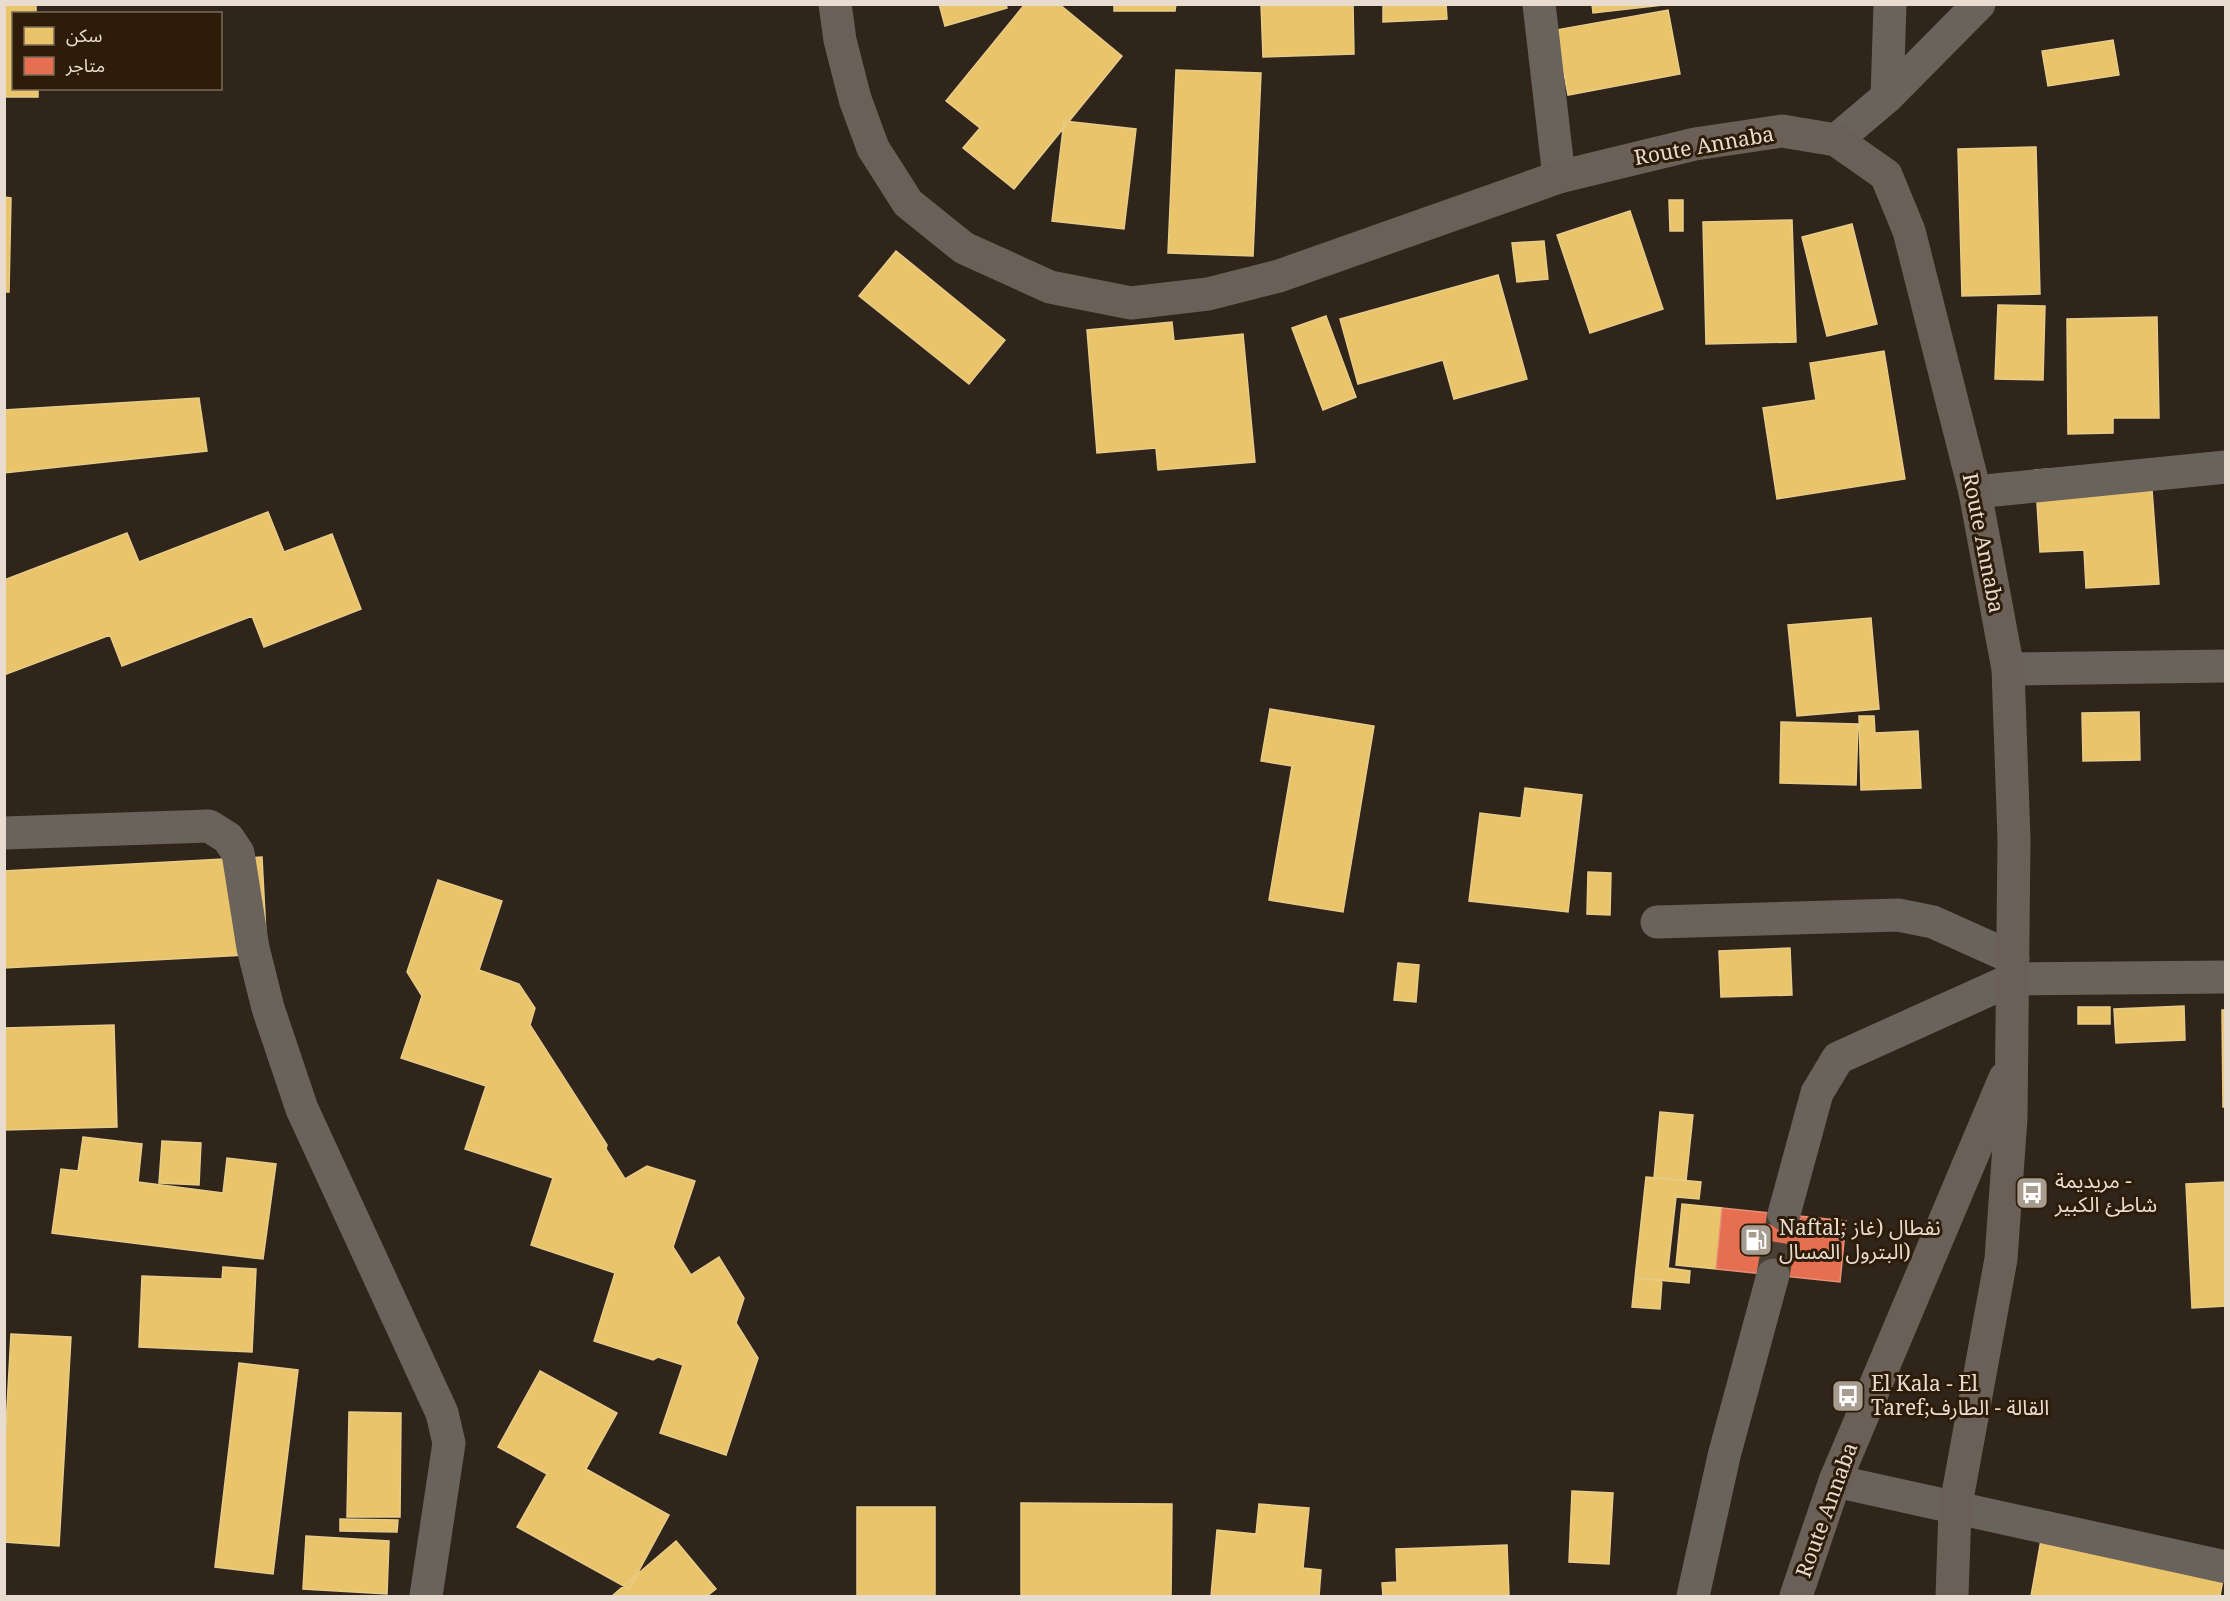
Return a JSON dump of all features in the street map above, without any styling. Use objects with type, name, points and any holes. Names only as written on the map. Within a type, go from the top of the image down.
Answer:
[{"type":"main road","name":"Route Annaba","points":[[835,4],[840,40],[855,99],[873,148],[908,203],[964,248],[1050,287],[1131,303],[1208,294],[1279,276],[1559,177],[1695,144],[1782,131],[1836,140],[1886,175],[1909,231],[1975,492],[2008,669],[2014,839],[2013,1060],[2001,1259],[1955,1510],[1952,1596]]},
{"type":"main road","name":"Route Annaba","points":[[1796,1596],[1835,1481],[2013,1060]]},
{"type":"street","points":[[1539,4],[1559,177]]},
{"type":"street","points":[[1887,98],[1890,4]]},
{"type":"street","points":[[1836,140],[1887,98],[1978,4]]},
{"type":"street","points":[[1975,492],[2226,467]]},
{"type":"street","points":[[2008,669],[2226,666]]},
{"type":"street","points":[[4,833],[209,826],[228,838],[238,853],[254,948],[268,1008],[302,1109],[437,1402],[446,1428],[449,1443],[426,1596]]},
{"type":"street","points":[[1657,922],[1898,915],[1933,922],[2013,968],[2226,977]]},
{"type":"street","points":[[1784,1214],[1816,1093],[1838,1058],[2013,968]]},
{"type":"street","points":[[1693,1596],[1724,1456],[1773,1275]]},
{"type":"street","points":[[1835,1481],[1955,1510],[2226,1567]]},
{"type":"building: سكن","points":[[4,4],[36,4],[36,12],[12,12],[12,90],[38,90],[38,97],[4,97]]},
{"type":"building: سكن","points":[[939,4],[1006,4],[1007,8],[945,26]]},
{"type":"building: سكن","points":[[1025,4],[1059,4],[1122,56],[1014,189],[963,148],[980,128],[946,101]]},
{"type":"building: سكن","points":[[1114,4],[1176,4],[1175,11],[1114,11]]},
{"type":"building: سكن","points":[[1261,4],[1353,4],[1354,54],[1263,57]]},
{"type":"building: سكن","points":[[1383,4],[1446,4],[1447,19],[1383,22]]},
{"type":"building: سكن","points":[[1592,4],[1672,4],[1593,13]]},
{"type":"building: سكن","points":[[1668,10],[1680,74],[1568,95],[1556,30]]},
{"type":"building: سكن","points":[[2113,40],[2119,75],[2048,86],[2042,51]]},
{"type":"building: سكن","points":[[1176,70],[1261,73],[1253,256],[1168,253]]},
{"type":"building: سكن","points":[[1064,121],[1136,129],[1124,229],[1052,221]]},
{"type":"building: سكن","points":[[2036,147],[2040,294],[1962,296],[1958,149]]},
{"type":"building: سكن","points":[[4,197],[11,198],[9,292],[4,292]]},
{"type":"building: سكن","points":[[1669,200],[1683,200],[1683,231],[1670,231]]},
{"type":"building: سكن","points":[[1630,211],[1663,309],[1590,333],[1557,235]]},
{"type":"building: سكن","points":[[1792,220],[1796,342],[1706,344],[1703,222]]},
{"type":"building: سكن","points":[[1852,224],[1877,324],[1827,336],[1802,237]]},
{"type":"building: سكن","points":[[1544,241],[1548,279],[1517,282],[1512,243]]},
{"type":"building: سكن","points":[[896,251],[1005,340],[969,384],[859,296]]},
{"type":"building: سكن","points":[[1498,275],[1527,379],[1454,399],[1443,360],[1358,384],[1340,319]]},
{"type":"building: سكن","points":[[1998,305],[2045,306],[2043,380],[1995,379]]},
{"type":"building: سكن","points":[[1326,316],[1356,397],[1323,410],[1292,328]]},
{"type":"building: سكن","points":[[2157,317],[2159,418],[2113,418],[2113,433],[2068,434],[2067,319]]},
{"type":"building: سكن","points":[[1172,322],[1174,341],[1243,334],[1255,462],[1158,470],[1156,448],[1097,453],[1087,330]]},
{"type":"building: سكن","points":[[1884,351],[1905,479],[1777,499],[1763,408],[1816,400],[1810,363]]},
{"type":"building: سكن","points":[[199,398],[207,451],[4,473],[4,410]]},
{"type":"building: سكن","points":[[2150,463],[2159,584],[2086,588],[2084,550],[2040,552],[2035,470]]},
{"type":"building: سكن","points":[[268,512],[284,552],[332,534],[361,609],[264,647],[252,616],[122,666],[110,635],[4,675],[4,580],[127,533],[139,562]]},
{"type":"building: سكن","points":[[1871,618],[1879,709],[1797,716],[1788,625]]},
{"type":"building: سكن","points":[[1270,709],[1374,726],[1343,912],[1269,900],[1292,766],[1261,761]]},
{"type":"building: سكن","points":[[2139,712],[2140,760],[2083,761],[2082,713]]},
{"type":"building: سكن","points":[[1859,716],[1874,716],[1875,733],[1918,731],[1921,788],[1861,790]]},
{"type":"building: سكن","points":[[1781,722],[1858,724],[1856,785],[1780,783]]},
{"type":"building: سكن","points":[[1525,788],[1582,795],[1568,912],[1469,901],[1480,813],[1521,818]]},
{"type":"building: سكن","points":[[262,857],[267,954],[4,968],[4,871]]},
{"type":"building: سكن","points":[[1588,872],[1611,873],[1610,915],[1587,914]]},
{"type":"building: سكن","points":[[438,880],[502,901],[479,970],[519,984],[535,1008],[530,1025],[607,1145],[606,1149],[625,1179],[647,1166],[695,1181],[673,1247],[691,1275],[719,1257],[744,1298],[736,1323],[758,1358],[726,1455],[660,1433],[683,1365],[658,1357],[653,1360],[594,1341],[615,1273],[531,1245],[553,1178],[465,1149],[486,1086],[401,1058],[422,996],[407,972]]},
{"type":"building: سكن","points":[[1790,948],[1792,995],[1721,997],[1719,951]]},
{"type":"building: سكن","points":[[1398,963],[1419,965],[1416,1002],[1394,1000]]},
{"type":"building: سكن","points":[[2184,1006],[2185,1040],[2116,1043],[2114,1009]]},
{"type":"building: سكن","points":[[2078,1007],[2110,1007],[2110,1024],[2078,1024]]},
{"type":"building: سكن","points":[[2222,1010],[2226,1010],[2226,1107],[2223,1107]]},
{"type":"building: سكن","points":[[114,1025],[117,1127],[4,1130],[4,1028]]},
{"type":"building: سكن","points":[[1660,1112],[1693,1115],[1686,1181],[1654,1178]]},
{"type":"building: سكن","points":[[83,1137],[142,1144],[138,1182],[223,1193],[227,1158],[276,1164],[263,1259],[52,1233],[61,1169],[78,1171]]},
{"type":"building: سكن","points":[[162,1141],[201,1143],[199,1185],[159,1183]]},
{"type":"building: سكن","points":[[1646,1177],[1701,1182],[1699,1199],[1676,1197],[1668,1268],[1690,1271],[1689,1283],[1635,1278]]},
{"type":"building: سكن","points":[[2226,1182],[2226,1306],[2192,1308],[2186,1184]]},
{"type":"building: سكن","points":[[1682,1204],[1722,1208],[1716,1269],[1676,1265]]},
{"type":"building: سكن","points":[[223,1267],[256,1269],[252,1352],[139,1347],[142,1276],[222,1279]]},
{"type":"building: سكن","points":[[1635,1278],[1662,1280],[1660,1309],[1632,1307]]},
{"type":"building: سكن","points":[[11,1334],[71,1337],[59,1546],[4,1542],[4,1462]]},
{"type":"building: سكن","points":[[239,1363],[298,1370],[273,1574],[215,1567]]},
{"type":"building: سكن","points":[[540,1371],[617,1413],[586,1469],[669,1515],[629,1589],[517,1527],[547,1474],[498,1447]]},
{"type":"building: سكن","points":[[349,1412],[401,1413],[400,1517],[347,1517]]},
{"type":"building: سكن","points":[[1572,1491],[1613,1493],[1609,1564],[1569,1562]]},
{"type":"building: سكن","points":[[1021,1503],[1172,1504],[1171,1596],[1021,1596]]},
{"type":"building: سكن","points":[[1259,1504],[1309,1508],[1303,1568],[1321,1570],[1319,1596],[1211,1596],[1217,1530],[1256,1534]]},
{"type":"building: سكن","points":[[857,1507],[935,1507],[935,1596],[857,1596]]},
{"type":"building: سكن","points":[[340,1519],[398,1520],[397,1532],[340,1531]]},
{"type":"building: سكن","points":[[306,1536],[389,1541],[387,1594],[303,1589]]},
{"type":"building: سكن","points":[[2041,1540],[2223,1579],[2220,1596],[2031,1596]]},
{"type":"building: سكن","points":[[676,1541],[716,1589],[707,1596],[612,1596]]},
{"type":"building: سكن","points":[[1507,1545],[1509,1596],[1383,1596],[1382,1583],[1397,1582],[1396,1549]]},
{"type":"building: متاجر","points":[[1722,1208],[1846,1221],[1840,1282],[1716,1269]]},
{"type":"tunnel","points":[[1773,1275],[1784,1214]]},
{"type":"place","name":"مريديمة - شاطئ الكبير","points":[[2032,1193]]},
{"type":"place","name":"Naftal; نفطال (غاز البترول المسال)","points":[[1756,1240]]},
{"type":"place","name":"El Kala - El Taref;القالة - الطارف","points":[[1848,1396]]}]
